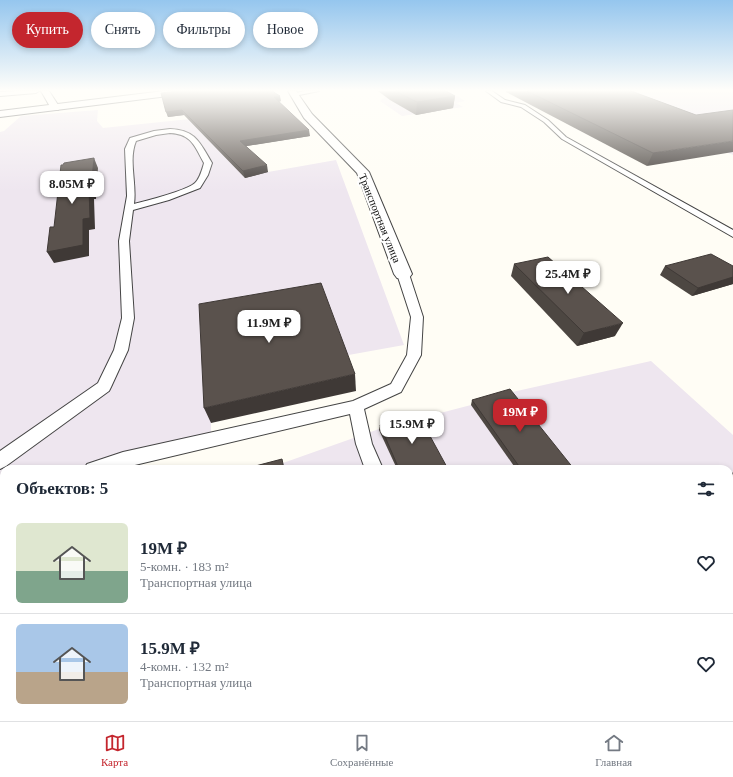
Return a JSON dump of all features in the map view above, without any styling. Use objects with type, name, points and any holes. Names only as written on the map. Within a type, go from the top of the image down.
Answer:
[{"type":"street","name":"Транспортная улица","points":[[316,125],[363,172],[403,274]]},
{"type":"lane","points":[[550,125],[564,138],[651,186],[733,234]]},
{"type":"lane","points":[[0,461],[104,387],[121,350],[128,318],[124,241],[132,196],[129,149],[133,140],[151,134],[182,132],[190,137],[208,163],[204,175],[197,186],[166,198],[130,208]]},
{"type":"lane","points":[[106,465],[356,406],[396,388],[414,355],[417,317],[403,274]]},
{"type":"lane","points":[[356,406],[364,444],[372,465]]},
{"type":"shaded area","points":[[11,125],[100,125],[103,128],[135,125],[217,125],[268,172],[336,160],[404,345],[343,356],[211,423],[211,436],[95,465],[0,465],[0,132],[4,131]]},
{"type":"shaded area","points":[[662,125],[733,125],[733,155]]},
{"type":"shaded area","points":[[651,361],[733,435],[733,465],[276,465],[379,429],[471,405],[508,393]]},
{"type":"building","points":[[197,125],[303,125],[309,130],[240,141],[267,165],[243,171]]},
{"type":"building","points":[[595,125],[733,125],[733,141],[653,153]]},
{"type":"building","points":[[94,158],[91,189],[89,189],[90,218],[83,219],[83,245],[47,252],[50,227],[54,227],[61,165],[64,163]]},
{"type":"building","points":[[711,254],[733,266],[733,277],[698,288],[665,266]]},
{"type":"building","points":[[548,257],[623,323],[584,333],[514,264]]},
{"type":"building","points":[[321,283],[355,374],[204,408],[199,304]]},
{"type":"building","points":[[510,389],[571,465],[518,465],[472,400]]},
{"type":"building","points":[[418,414],[446,465],[397,465],[380,425]]},
{"type":"building","points":[[282,459],[283,465],[259,465]]}]
